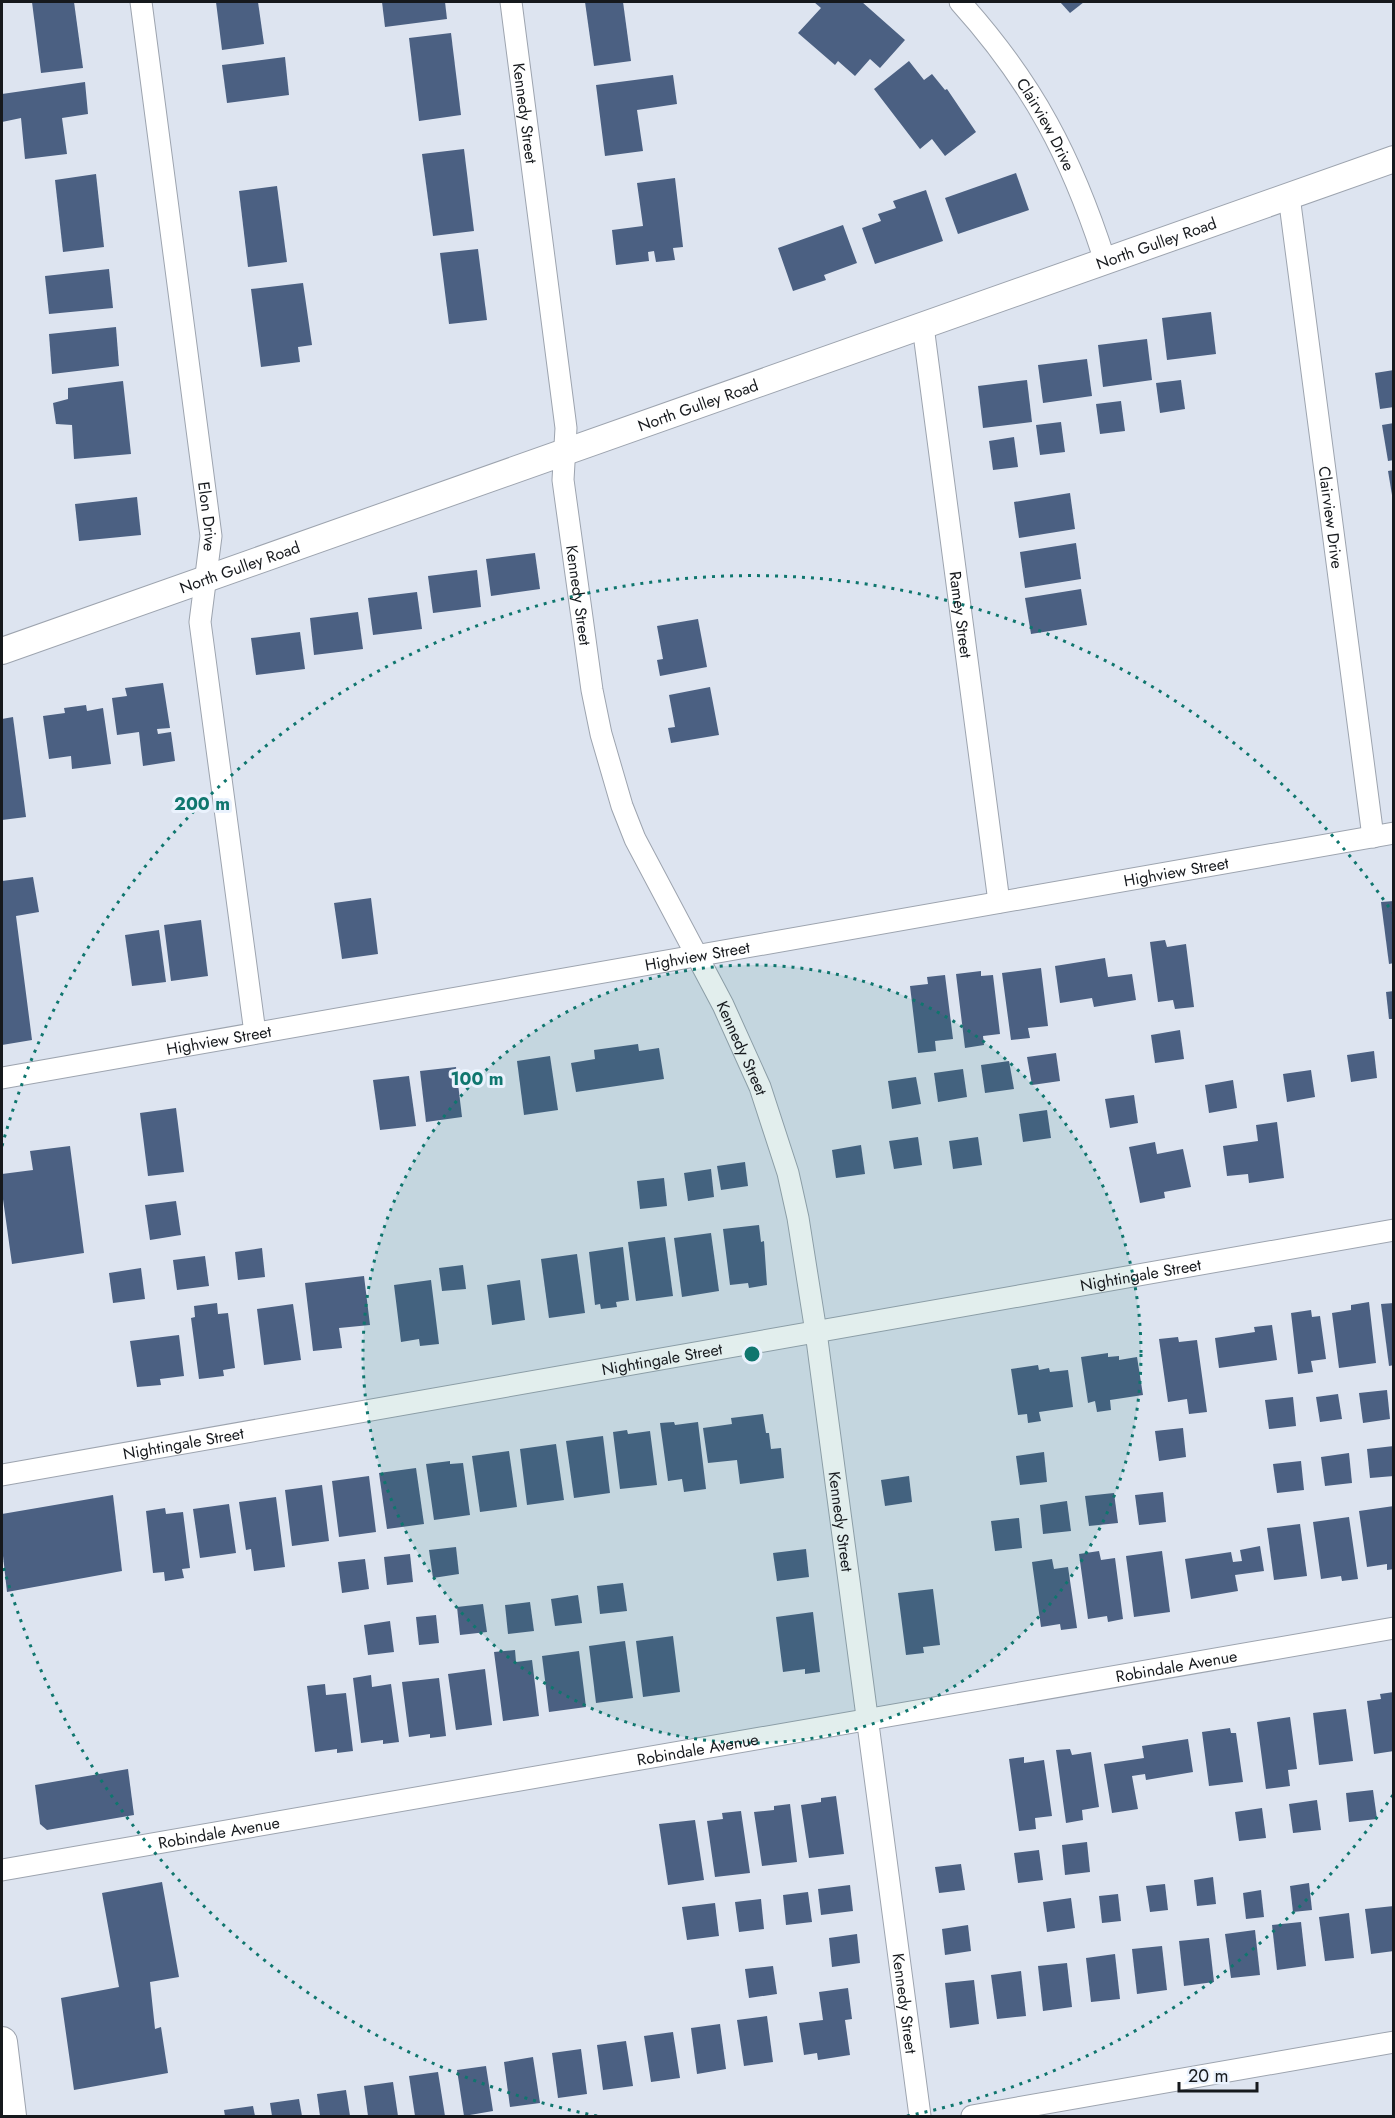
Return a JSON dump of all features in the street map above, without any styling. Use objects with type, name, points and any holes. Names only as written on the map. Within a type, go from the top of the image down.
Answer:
[{"type":"main road","points":[[2,2042],[11,2116]]},
{"type":"street","name":"Elon Drive","points":[[141,2],[211,536],[200,622],[255,1033]]},
{"type":"street","name":"Kennedy Street","points":[[511,2],[566,428],[563,480],[592,690],[601,734],[634,839],[740,1040],[775,1130],[788,1173],[798,1218],[816,1332],[920,2116]]},
{"type":"street","name":"Clairview Drive","points":[[960,2],[985,30],[1018,74],[1048,121],[1067,158],[1088,209],[1105,261]]},
{"type":"street","name":"North Gulley Road","points":[[2,651],[1394,159]]},
{"type":"street","name":"Clairview Drive","points":[[1289,196],[1383,835]]},
{"type":"street","name":"Ramey Street","points":[[923,326],[999,902]]},
{"type":"street","name":"Highview Street","points":[[2,1078],[1383,835]]},
{"type":"street","name":"Nightingale Street","points":[[2,1475],[1394,1230]]},
{"type":"street","name":"Robindale Avenue","points":[[2,1870],[1394,1628]]},
{"type":"street","points":[[972,2116],[1394,2042]]},
{"type":"building","points":[[32,2],[74,2],[83,68],[41,73]]},
{"type":"building","points":[[216,2],[258,2],[264,44],[222,50]]},
{"type":"building","points":[[382,2],[445,2],[447,19],[385,27]]},
{"type":"building","points":[[585,2],[623,2],[631,61],[594,66]]},
{"type":"building","points":[[814,2],[862,2],[905,40],[880,68],[870,59],[855,76],[838,61],[835,65],[798,33],[821,8]]},
{"type":"building","points":[[1060,2],[1084,2],[1070,13]]},
{"type":"building","points":[[451,33],[461,115],[419,121],[409,38]]},
{"type":"building","points":[[285,57],[289,95],[227,103],[222,65]]},
{"type":"building","points":[[909,61],[924,80],[932,74],[945,90],[947,89],[976,132],[945,156],[932,139],[920,149],[874,89]]},
{"type":"building","points":[[673,75],[677,104],[637,110],[643,151],[605,156],[596,85]]},
{"type":"building","points":[[85,82],[88,114],[62,118],[67,154],[25,159],[21,118],[2,122],[2,94]]},
{"type":"building","points":[[464,149],[474,231],[433,236],[422,154]]},
{"type":"building","points":[[1016,173],[1029,210],[958,234],[945,198]]},
{"type":"building","points":[[96,174],[104,247],[63,252],[55,180]]},
{"type":"building","points":[[675,178],[683,247],[673,248],[675,260],[656,262],[654,251],[648,252],[649,261],[616,265],[612,230],[643,226],[637,183]]},
{"type":"building","points":[[277,186],[287,262],[248,267],[239,191]]},
{"type":"building","points":[[926,190],[943,241],[875,264],[862,228],[881,221],[878,214],[896,208],[893,201]]},
{"type":"building","points":[[843,225],[857,263],[824,275],[826,280],[793,291],[778,248]]},
{"type":"building","points":[[478,249],[487,320],[449,324],[440,253]]},
{"type":"building","points":[[109,269],[113,308],[49,314],[45,276]]},
{"type":"building","points":[[303,283],[312,345],[298,347],[300,362],[261,367],[251,289]]},
{"type":"building","points":[[1211,312],[1216,354],[1167,360],[1162,318]]},
{"type":"building","points":[[116,327],[119,366],[52,374],[49,334]]},
{"type":"building","points":[[1147,339],[1152,380],[1103,387],[1098,345]]},
{"type":"building","points":[[1087,359],[1092,396],[1043,403],[1038,365]]},
{"type":"building","points":[[1394,370],[1394,407],[1380,409],[1375,373]]},
{"type":"building","points":[[1027,380],[1032,422],[983,428],[978,386]]},
{"type":"building","points":[[1181,380],[1185,409],[1160,413],[1156,383]]},
{"type":"building","points":[[123,381],[131,454],[74,459],[72,425],[56,424],[53,403],[68,399],[68,388]]},
{"type":"building","points":[[1121,401],[1125,431],[1100,434],[1096,404]]},
{"type":"building","points":[[1061,422],[1065,452],[1040,455],[1036,425]]},
{"type":"building","points":[[1394,423],[1394,460],[1388,461],[1382,425]]},
{"type":"building","points":[[1014,437],[1018,467],[993,470],[989,441]]},
{"type":"building","points":[[1394,470],[1394,495],[1392,495],[1388,471]]},
{"type":"building","points":[[1070,493],[1075,529],[1019,538],[1014,502]]},
{"type":"building","points":[[137,497],[141,535],[79,541],[75,504]]},
{"type":"building","points":[[1076,543],[1081,579],[1025,588],[1020,552]]},
{"type":"building","points":[[535,553],[540,589],[491,596],[486,559]]},
{"type":"building","points":[[477,570],[481,607],[433,613],[428,576]]},
{"type":"building","points":[[1081,589],[1087,625],[1031,634],[1025,598]]},
{"type":"building","points":[[417,592],[422,629],[373,635],[368,598]]},
{"type":"building","points":[[358,612],[363,649],[314,655],[310,618]]},
{"type":"building","points":[[698,619],[707,667],[660,676],[657,660],[663,659],[657,626]]},
{"type":"building","points":[[300,632],[305,669],[256,675],[251,638]]},
{"type":"building","points":[[163,683],[170,728],[157,729],[158,734],[171,732],[175,761],[143,766],[139,732],[117,735],[112,698],[127,696],[125,688]]},
{"type":"building","points":[[710,687],[719,735],[671,743],[668,728],[675,727],[669,695]]},
{"type":"building","points":[[86,705],[87,711],[103,708],[111,764],[72,769],[71,756],[49,759],[43,716],[65,713],[64,708]]},
{"type":"building","points":[[13,717],[26,817],[2,820],[2,719]]},
{"type":"building","points":[[33,877],[39,912],[16,916],[32,1040],[2,1045],[2,881]]},
{"type":"building","points":[[371,898],[378,954],[342,959],[334,903]]},
{"type":"building","points":[[1394,901],[1394,963],[1389,964],[1381,902]]},
{"type":"building","points":[[201,920],[208,976],[171,981],[164,925]]},
{"type":"building","points":[[159,930],[166,982],[132,986],[125,935]]},
{"type":"building","points":[[1165,940],[1167,947],[1186,944],[1194,1007],[1175,1009],[1173,1000],[1158,1002],[1150,942]]},
{"type":"building","points":[[1105,958],[1108,977],[1132,974],[1136,1000],[1094,1007],[1092,998],[1060,1003],[1055,966]]},
{"type":"building","points":[[1041,968],[1048,1026],[1028,1028],[1030,1038],[1011,1040],[1002,973]]},
{"type":"building","points":[[981,971],[981,976],[993,975],[1000,1034],[983,1036],[984,1045],[965,1048],[956,974]]},
{"type":"building","points":[[945,975],[953,1039],[935,1041],[936,1051],[918,1053],[910,986],[928,984],[927,977]]},
{"type":"building","points":[[1394,991],[1394,1019],[1389,1019],[1386,992]]},
{"type":"building","points":[[1180,1030],[1184,1059],[1155,1063],[1151,1035]]},
{"type":"building","points":[[638,1044],[639,1051],[659,1048],[664,1079],[576,1092],[571,1063],[595,1059],[594,1050]]},
{"type":"building","points":[[1374,1051],[1377,1078],[1351,1082],[1347,1055]]},
{"type":"building","points":[[1056,1053],[1060,1081],[1032,1085],[1027,1057]]},
{"type":"building","points":[[550,1056],[558,1110],[524,1115],[517,1061]]},
{"type":"building","points":[[1009,1061],[1014,1089],[985,1093],[981,1065]]},
{"type":"building","points":[[456,1067],[462,1117],[426,1122],[420,1071]]},
{"type":"building","points":[[963,1069],[967,1097],[938,1102],[934,1073]]},
{"type":"building","points":[[1311,1070],[1315,1097],[1287,1102],[1283,1074]]},
{"type":"building","points":[[409,1076],[416,1126],[380,1130],[373,1080]]},
{"type":"building","points":[[916,1077],[921,1104],[892,1109],[888,1081]]},
{"type":"building","points":[[1233,1080],[1237,1108],[1209,1113],[1205,1085]]},
{"type":"building","points":[[1134,1095],[1138,1123],[1110,1128],[1105,1099]]},
{"type":"building","points":[[176,1108],[184,1172],[148,1176],[140,1113]]},
{"type":"building","points":[[1047,1110],[1051,1138],[1023,1142],[1019,1114]]},
{"type":"building","points":[[1277,1122],[1284,1178],[1249,1183],[1248,1174],[1227,1176],[1223,1146],[1258,1141],[1256,1125]]},
{"type":"building","points":[[918,1137],[922,1165],[894,1169],[889,1141]]},
{"type":"building","points":[[978,1137],[982,1165],[953,1169],[949,1141]]},
{"type":"building","points":[[1155,1142],[1157,1154],[1183,1149],[1191,1187],[1164,1192],[1165,1198],[1140,1203],[1129,1147]]},
{"type":"building","points":[[861,1145],[865,1174],[836,1178],[832,1150]]},
{"type":"building","points":[[70,1146],[84,1253],[12,1264],[2,1192],[2,1174],[33,1170],[30,1151]]},
{"type":"building","points":[[745,1162],[748,1186],[721,1190],[717,1166]]},
{"type":"building","points":[[711,1169],[714,1197],[688,1201],[684,1173]]},
{"type":"building","points":[[664,1178],[667,1206],[640,1209],[637,1181]]},
{"type":"building","points":[[176,1201],[181,1235],[150,1240],[145,1205]]},
{"type":"building","points":[[759,1225],[761,1242],[764,1241],[767,1285],[749,1288],[748,1283],[730,1285],[723,1229]]},
{"type":"building","points":[[711,1233],[719,1291],[682,1297],[674,1238]]},
{"type":"building","points":[[665,1237],[673,1296],[636,1301],[628,1242]]},
{"type":"building","points":[[623,1247],[629,1300],[616,1302],[617,1307],[601,1309],[600,1304],[595,1305],[589,1252]]},
{"type":"building","points":[[262,1248],[265,1277],[238,1280],[235,1252]]},
{"type":"building","points":[[577,1254],[585,1313],[549,1318],[541,1259]]},
{"type":"building","points":[[205,1256],[209,1286],[177,1290],[173,1260]]},
{"type":"building","points":[[463,1265],[466,1289],[442,1291],[439,1268]]},
{"type":"building","points":[[141,1268],[145,1299],[113,1303],[109,1273]]},
{"type":"building","points":[[364,1276],[370,1325],[339,1328],[342,1348],[313,1351],[305,1283]]},
{"type":"building","points":[[431,1280],[439,1344],[420,1346],[419,1339],[401,1342],[394,1285]]},
{"type":"building","points":[[520,1280],[525,1320],[492,1325],[487,1285]]},
{"type":"building","points":[[1369,1302],[1376,1363],[1339,1368],[1332,1313],[1351,1310],[1351,1305]]},
{"type":"building","points":[[217,1303],[218,1314],[228,1313],[235,1368],[223,1370],[224,1376],[199,1379],[191,1318],[195,1317],[194,1306]]},
{"type":"building","points":[[1394,1303],[1394,1365],[1389,1366],[1381,1304]]},
{"type":"building","points":[[293,1304],[301,1360],[264,1365],[257,1309]]},
{"type":"building","points":[[1311,1310],[1312,1317],[1320,1316],[1326,1359],[1311,1361],[1313,1372],[1298,1374],[1291,1313]]},
{"type":"building","points":[[1272,1325],[1277,1360],[1219,1368],[1215,1338],[1255,1332],[1254,1327]]},
{"type":"building","points":[[179,1335],[184,1376],[160,1379],[161,1385],[137,1387],[130,1341]]},
{"type":"building","points":[[1178,1337],[1179,1342],[1197,1340],[1207,1412],[1189,1414],[1187,1399],[1168,1402],[1159,1339]]},
{"type":"building","points":[[1108,1353],[1108,1357],[1119,1356],[1119,1360],[1137,1357],[1143,1395],[1110,1400],[1111,1410],[1097,1412],[1095,1401],[1088,1403],[1081,1357]]},
{"type":"building","points":[[1038,1365],[1039,1370],[1049,1368],[1050,1372],[1068,1370],[1073,1407],[1039,1412],[1041,1421],[1028,1423],[1027,1414],[1018,1415],[1011,1369]]},
{"type":"building","points":[[1387,1390],[1390,1419],[1363,1423],[1359,1393]]},
{"type":"building","points":[[1338,1394],[1342,1419],[1320,1422],[1316,1397]]},
{"type":"building","points":[[1293,1397],[1296,1426],[1269,1429],[1265,1400]]},
{"type":"building","points":[[763,1414],[771,1449],[781,1448],[784,1478],[740,1484],[737,1460],[708,1463],[703,1428],[732,1424],[731,1418]]},
{"type":"building","points":[[674,1422],[675,1425],[698,1422],[706,1489],[684,1492],[682,1479],[668,1481],[660,1423]]},
{"type":"building","points":[[1183,1428],[1186,1457],[1159,1461],[1155,1431]]},
{"type":"building","points":[[627,1430],[628,1434],[650,1431],[657,1485],[620,1489],[613,1432]]},
{"type":"building","points":[[603,1436],[610,1493],[574,1498],[566,1441]]},
{"type":"building","points":[[556,1444],[564,1500],[527,1505],[520,1449]]},
{"type":"building","points":[[1394,1446],[1394,1476],[1370,1478],[1367,1449]]},
{"type":"building","points":[[509,1451],[517,1507],[480,1512],[472,1456]]},
{"type":"building","points":[[1044,1452],[1047,1482],[1020,1485],[1016,1456]]},
{"type":"building","points":[[1349,1453],[1352,1483],[1325,1486],[1321,1457]]},
{"type":"building","points":[[450,1461],[450,1464],[463,1463],[470,1515],[434,1520],[426,1464]]},
{"type":"building","points":[[1301,1461],[1304,1490],[1277,1493],[1273,1464]]},
{"type":"building","points":[[416,1468],[424,1524],[387,1529],[379,1473]]},
{"type":"building","points":[[369,1476],[376,1532],[339,1537],[332,1481]]},
{"type":"building","points":[[909,1476],[912,1502],[885,1506],[881,1480]]},
{"type":"building","points":[[322,1485],[329,1541],[292,1546],[285,1490]]},
{"type":"building","points":[[1163,1492],[1166,1522],[1139,1525],[1135,1495]]},
{"type":"building","points":[[1114,1493],[1118,1523],[1089,1526],[1085,1496]]},
{"type":"building","points":[[113,1495],[122,1571],[7,1592],[2,1547],[2,1514]]},
{"type":"building","points":[[276,1497],[285,1567],[254,1571],[251,1549],[246,1550],[239,1502]]},
{"type":"building","points":[[1067,1501],[1071,1531],[1043,1534],[1040,1505]]},
{"type":"building","points":[[229,1504],[236,1553],[200,1558],[193,1509]]},
{"type":"building","points":[[1394,1506],[1394,1569],[1387,1570],[1387,1564],[1367,1567],[1359,1511]]},
{"type":"building","points":[[165,1508],[166,1514],[183,1512],[190,1568],[182,1569],[184,1578],[165,1581],[164,1572],[153,1573],[146,1511]]},
{"type":"building","points":[[1349,1517],[1358,1579],[1342,1581],[1341,1576],[1321,1579],[1313,1522]]},
{"type":"building","points":[[1019,1518],[1022,1548],[995,1551],[991,1521]]},
{"type":"building","points":[[1300,1524],[1307,1576],[1274,1580],[1267,1528]]},
{"type":"building","points":[[1260,1546],[1264,1571],[1235,1575],[1238,1591],[1191,1599],[1185,1559],[1231,1552],[1233,1562],[1242,1561],[1240,1550]]},
{"type":"building","points":[[456,1547],[459,1574],[433,1578],[429,1550]]},
{"type":"building","points":[[806,1549],[809,1577],[777,1581],[773,1553]]},
{"type":"building","points":[[1099,1551],[1101,1560],[1115,1558],[1123,1619],[1108,1622],[1107,1616],[1088,1619],[1079,1554]]},
{"type":"building","points":[[1162,1551],[1170,1612],[1134,1617],[1126,1556]]},
{"type":"building","points":[[410,1554],[413,1582],[387,1585],[384,1557]]},
{"type":"building","points":[[365,1559],[369,1589],[342,1593],[338,1562]]},
{"type":"building","points":[[1052,1559],[1054,1569],[1068,1567],[1077,1628],[1061,1630],[1060,1624],[1041,1627],[1032,1562]]},
{"type":"building","points":[[623,1583],[627,1611],[600,1614],[597,1586]]},
{"type":"building","points":[[933,1589],[940,1645],[923,1647],[924,1653],[906,1655],[898,1593]]},
{"type":"building","points":[[578,1595],[582,1623],[555,1626],[551,1599]]},
{"type":"building","points":[[530,1602],[534,1631],[508,1634],[505,1605]]},
{"type":"building","points":[[483,1604],[487,1632],[460,1635],[457,1607]]},
{"type":"building","points":[[813,1612],[820,1672],[805,1674],[805,1669],[783,1672],[776,1617]]},
{"type":"building","points":[[436,1615],[439,1643],[419,1645],[416,1617]]},
{"type":"building","points":[[390,1621],[394,1652],[368,1655],[364,1625]]},
{"type":"building","points":[[673,1636],[680,1692],[643,1697],[636,1641]]},
{"type":"building","points":[[625,1641],[633,1698],[596,1703],[589,1646]]},
{"type":"building","points":[[515,1650],[516,1662],[532,1660],[539,1716],[503,1721],[494,1652]]},
{"type":"building","points":[[579,1651],[586,1707],[549,1712],[542,1656]]},
{"type":"building","points":[[485,1669],[492,1725],[456,1730],[448,1674]]},
{"type":"building","points":[[371,1675],[372,1687],[391,1684],[399,1742],[383,1744],[383,1740],[361,1743],[353,1678]]},
{"type":"building","points":[[439,1678],[446,1736],[430,1738],[430,1734],[409,1737],[402,1682]]},
{"type":"building","points":[[325,1684],[326,1695],[346,1693],[353,1751],[337,1753],[337,1749],[315,1752],[307,1686]]},
{"type":"building","points":[[1394,1692],[1394,1751],[1374,1754],[1367,1701],[1381,1699],[1380,1694]]},
{"type":"building","points":[[1346,1709],[1353,1761],[1319,1765],[1313,1713]]},
{"type":"building","points":[[1290,1717],[1297,1769],[1288,1770],[1290,1786],[1266,1789],[1257,1722]]},
{"type":"building","points":[[1230,1728],[1231,1733],[1236,1733],[1243,1782],[1209,1786],[1202,1732]]},
{"type":"building","points":[[1188,1739],[1193,1772],[1146,1780],[1145,1774],[1132,1776],[1138,1809],[1112,1813],[1104,1764],[1144,1758],[1142,1746]]},
{"type":"building","points":[[1070,1749],[1072,1755],[1091,1752],[1099,1807],[1082,1810],[1083,1820],[1066,1823],[1056,1750]]},
{"type":"building","points":[[1024,1757],[1024,1763],[1044,1760],[1052,1816],[1035,1818],[1036,1829],[1019,1831],[1009,1759]]},
{"type":"building","points":[[128,1769],[134,1815],[47,1830],[40,1824],[35,1785]]},
{"type":"building","points":[[1373,1790],[1377,1819],[1349,1822],[1346,1793]]},
{"type":"building","points":[[836,1796],[844,1854],[809,1858],[801,1805],[821,1802],[821,1798]]},
{"type":"building","points":[[1317,1800],[1321,1830],[1293,1833],[1289,1804]]},
{"type":"building","points":[[790,1804],[797,1862],[762,1866],[754,1812],[774,1810],[774,1806]]},
{"type":"building","points":[[1262,1808],[1266,1838],[1239,1841],[1235,1812]]},
{"type":"building","points":[[741,1811],[750,1873],[715,1877],[707,1821],[723,1819],[722,1813]]},
{"type":"building","points":[[695,1820],[704,1880],[668,1885],[659,1824]]},
{"type":"building","points":[[1087,1842],[1090,1872],[1065,1875],[1062,1845]]},
{"type":"building","points":[[1039,1850],[1043,1880],[1018,1883],[1014,1853]]},
{"type":"building","points":[[961,1864],[965,1890],[939,1893],[935,1867]]},
{"type":"building","points":[[1213,1877],[1216,1904],[1197,1906],[1194,1880]]},
{"type":"building","points":[[162,1882],[179,1977],[150,1982],[155,2029],[161,2027],[168,2073],[74,2090],[61,1998],[119,1987],[102,1893]]},
{"type":"building","points":[[1309,1883],[1312,1910],[1293,1912],[1290,1886]]},
{"type":"building","points":[[1165,1884],[1168,1910],[1150,1912],[1146,1886]]},
{"type":"building","points":[[850,1885],[853,1911],[821,1915],[818,1889]]},
{"type":"building","points":[[1261,1890],[1264,1917],[1246,1919],[1243,1893]]},
{"type":"building","points":[[808,1892],[812,1922],[786,1925],[783,1895]]},
{"type":"building","points":[[1118,1894],[1121,1921],[1102,1923],[1099,1896]]},
{"type":"building","points":[[1071,1898],[1075,1928],[1047,1932],[1043,1902]]},
{"type":"building","points":[[761,1899],[764,1929],[739,1932],[735,1902]]},
{"type":"building","points":[[715,1903],[719,1936],[687,1940],[682,1907]]},
{"type":"building","points":[[1394,1906],[1394,1951],[1371,1954],[1365,1909]]},
{"type":"building","points":[[1349,1913],[1354,1958],[1325,1961],[1319,1917]]},
{"type":"building","points":[[1301,1922],[1306,1966],[1277,1970],[1272,1925]]},
{"type":"building","points":[[968,1925],[971,1951],[945,1955],[942,1929]]},
{"type":"building","points":[[1255,1930],[1260,1975],[1231,1978],[1225,1934]]},
{"type":"building","points":[[857,1934],[860,1963],[832,1967],[829,1938]]},
{"type":"building","points":[[1209,1938],[1214,1982],[1184,1986],[1179,1941]]},
{"type":"building","points":[[1162,1946],[1167,1990],[1137,1994],[1132,1949]]},
{"type":"building","points":[[1115,1954],[1120,1999],[1091,2002],[1086,1958]]},
{"type":"building","points":[[1067,1963],[1072,2007],[1043,2011],[1038,1966]]},
{"type":"building","points":[[773,1966],[777,1994],[749,1998],[745,1969]]},
{"type":"building","points":[[1021,1971],[1026,2016],[997,2019],[991,1975]]},
{"type":"building","points":[[974,1980],[979,2024],[950,2028],[945,1983]]},
{"type":"building","points":[[848,1988],[852,2019],[845,2020],[850,2055],[818,2060],[817,2053],[804,2055],[799,2023],[823,2020],[819,1992]]},
{"type":"building","points":[[767,2016],[773,2062],[744,2066],[737,2020]]},
{"type":"building","points":[[720,2024],[726,2069],[697,2074],[691,2028]]},
{"type":"building","points":[[673,2032],[680,2078],[651,2082],[644,2036]]},
{"type":"building","points":[[626,2041],[633,2086],[603,2090],[597,2045]]},
{"type":"building","points":[[581,2049],[587,2094],[558,2098],[552,2053]]},
{"type":"building","points":[[533,2057],[540,2103],[510,2107],[504,2062]]},
{"type":"building","points":[[486,2066],[493,2111],[464,2116],[457,2070]]},
{"type":"building","points":[[438,2072],[445,2116],[415,2116],[409,2076]]},
{"type":"building","points":[[393,2082],[398,2116],[368,2116],[364,2086]]},
{"type":"building","points":[[346,2090],[350,2116],[320,2116],[317,2094]]},
{"type":"building","points":[[299,2099],[302,2116],[272,2116],[270,2103]]},
{"type":"building","points":[[253,2106],[255,2116],[225,2116],[224,2110]]}]
